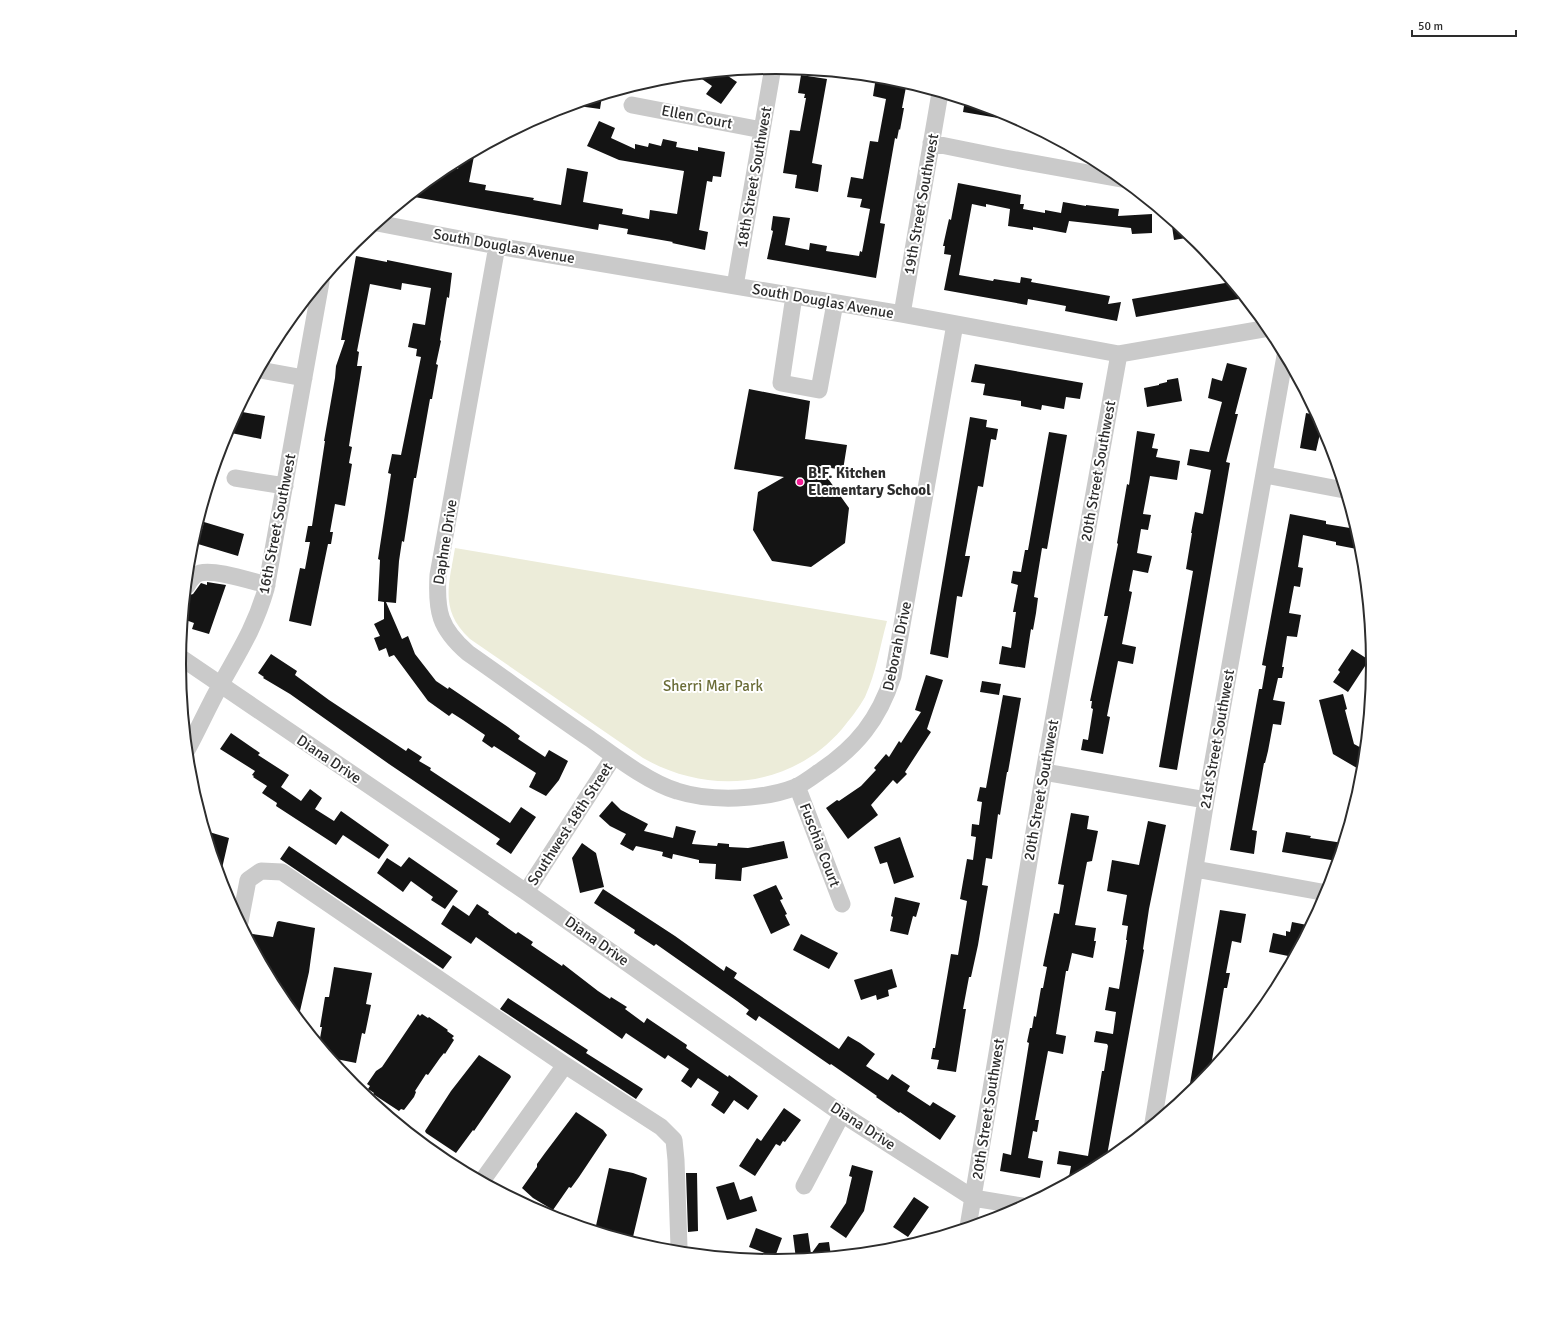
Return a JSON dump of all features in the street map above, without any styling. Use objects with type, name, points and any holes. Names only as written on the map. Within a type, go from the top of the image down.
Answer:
[{"type":"street","name":"18th Street Southwest","points":[[735,286],[772,74]]},
{"type":"street","name":"19th Street Southwest","points":[[902,314],[939,97]]},
{"type":"street","name":"Ellen Court","points":[[632,105],[762,130]]},
{"type":"street","points":[[931,143],[1109,177]]},
{"type":"street","name":"South Douglas Avenue","points":[[383,224],[497,246],[902,314],[1120,354],[1262,329]]},
{"type":"street","name":"Daphne Drive","points":[[497,246],[438,575],[437,593],[439,611],[442,622],[450,636],[468,653],[614,756]]},
{"type":"street","name":"16th Street Southwest","points":[[191,743],[220,685],[252,629],[260,611],[285,486],[319,291]]},
{"type":"street","points":[[794,296],[781,383],[819,390],[835,303]]},
{"type":"street","name":"Deborah Drive","points":[[614,756],[650,778],[676,791],[693,795],[723,798],[762,796],[797,786],[835,761],[856,744],[870,725],[888,691],[893,676],[955,324]]},
{"type":"street","name":"20th Street Southwest","points":[[969,1222],[1044,772],[1120,354]]},
{"type":"street","name":"21st Street Southwest","points":[[1154,1117],[1206,800],[1284,364]]},
{"type":"street","points":[[264,371],[304,378]]},
{"type":"street","points":[[1265,475],[1340,489]]},
{"type":"street","points":[[235,478],[285,486]]},
{"type":"street","points":[[192,578],[201,573],[212,573],[266,585]]},
{"type":"street","name":"Diana Drive","points":[[186,661],[526,892],[842,1114],[973,1198],[1012,1204]]},
{"type":"street","name":"Southwest 18th Street","points":[[526,892],[614,756]]},
{"type":"street","points":[[1044,772],[1206,800]]},
{"type":"street","name":"Fuschia Court","points":[[797,786],[842,904]]},
{"type":"street","points":[[1195,869],[1320,892]]},
{"type":"street","points":[[242,913],[248,880],[261,871],[282,872],[565,1065],[661,1127],[674,1140],[679,1246]]},
{"type":"street","points":[[484,1177],[565,1065]]},
{"type":"street","points":[[804,1186],[842,1114]]},
{"type":"green space","name":"Sherri Mar Park","points":[[455,548],[887,621],[875,669],[865,697],[842,729],[822,749],[799,764],[774,774],[748,780],[722,781],[695,778],[668,770],[643,758],[470,639],[460,628],[450,607],[449,585]]},
{"type":"building","points":[[801,75],[827,79],[812,163],[822,165],[818,192],[795,188],[797,175],[783,173],[790,130],[800,131],[806,98],[804,98],[805,94],[798,93]]},
{"type":"building","points":[[728,76],[737,82],[721,104],[706,94],[712,86],[701,79]]},
{"type":"building","points":[[875,82],[906,88],[900,130],[899,129],[897,139],[895,138],[880,223],[885,224],[876,278],[767,259],[773,231],[771,230],[773,216],[790,218],[785,245],[809,250],[810,243],[827,246],[826,251],[859,256],[860,251],[862,252],[870,209],[860,207],[862,199],[847,197],[851,177],[863,179],[870,141],[878,142],[886,99],[873,96]]},
{"type":"building","points":[[601,100],[600,109],[582,107]]},
{"type":"building","points":[[964,104],[998,118],[963,112]]},
{"type":"building","points":[[599,121],[615,128],[611,138],[635,149],[635,144],[648,147],[649,143],[661,146],[663,139],[677,142],[676,147],[698,151],[698,147],[725,152],[721,177],[713,176],[712,182],[707,181],[699,230],[708,232],[705,250],[672,243],[673,242],[627,234],[628,229],[599,224],[598,230],[416,197],[448,173],[456,168],[458,169],[458,167],[474,157],[469,182],[486,185],[485,190],[534,198],[533,200],[561,205],[567,168],[588,172],[583,202],[623,209],[622,214],[649,219],[650,210],[677,214],[684,171],[619,160],[587,146]]},
{"type":"building","points":[[958,183],[1021,195],[1020,204],[1024,204],[1023,209],[1045,213],[1045,210],[1061,213],[1063,202],[1119,209],[1118,216],[1152,214],[1152,233],[1132,234],[1131,228],[1069,221],[1066,233],[1033,227],[1033,230],[1008,226],[1010,209],[986,204],[986,207],[972,204],[959,275],[993,281],[994,279],[1020,283],[1021,277],[1032,279],[1031,282],[1110,296],[1108,304],[1121,302],[1117,321],[1065,311],[1066,306],[1028,299],[1027,305],[944,290],[951,255],[944,254],[945,246],[943,246],[949,219],[951,220]]},
{"type":"building","points":[[1172,227],[1184,238],[1174,240]]},
{"type":"building","points":[[356,256],[387,262],[387,260],[452,273],[449,298],[447,297],[441,341],[436,364],[438,365],[432,399],[430,399],[416,478],[414,478],[404,542],[402,541],[396,603],[386,602],[402,639],[408,636],[415,654],[436,681],[448,689],[449,687],[508,727],[520,736],[518,739],[545,757],[549,750],[568,761],[559,780],[546,796],[529,787],[536,773],[494,746],[492,748],[482,741],[485,735],[463,720],[452,713],[449,716],[428,701],[394,655],[389,657],[386,648],[379,651],[374,638],[380,636],[374,624],[384,619],[384,602],[378,601],[380,560],[378,559],[391,474],[388,473],[392,454],[401,455],[421,357],[416,356],[417,349],[408,347],[413,323],[425,325],[431,288],[402,283],[401,290],[370,284],[357,351],[359,352],[357,366],[362,366],[349,446],[352,447],[349,463],[352,464],[345,506],[335,504],[330,532],[333,532],[331,544],[328,544],[311,626],[289,621],[300,568],[305,569],[310,542],[305,542],[308,526],[312,526],[336,366],[345,340],[341,340]]},
{"type":"building","points":[[1226,283],[1239,299],[1136,317],[1132,299]]},
{"type":"building","points":[[1227,363],[1247,368],[1235,414],[1238,414],[1226,462],[1230,463],[1177,770],[1159,767],[1193,571],[1186,569],[1191,533],[1195,512],[1203,514],[1211,470],[1187,465],[1190,449],[1209,452],[1222,402],[1208,398],[1212,378],[1222,381]]},
{"type":"building","points":[[975,364],[1083,383],[1080,399],[1066,397],[1064,409],[1042,405],[1041,410],[1021,406],[1021,401],[983,395],[985,384],[971,382]]},
{"type":"building","points":[[1178,378],[1182,401],[1147,407],[1144,388],[1159,385],[1167,382],[1167,380]]},
{"type":"building","name":"B.F. Kitchen Elementary School","points":[[749,389],[810,401],[805,439],[847,445],[843,470],[819,466],[849,508],[845,543],[811,567],[772,561],[753,530],[758,492],[784,477],[734,469]]},
{"type":"building","points":[[243,412],[265,416],[261,439],[233,433]]},
{"type":"building","points":[[1306,413],[1310,414],[1320,435],[1316,451],[1300,448]]},
{"type":"building","points":[[970,417],[987,420],[986,427],[998,429],[996,440],[991,439],[983,487],[978,486],[965,556],[970,556],[962,597],[957,596],[948,658],[930,654]]},
{"type":"building","points":[[1137,431],[1155,434],[1152,448],[1158,449],[1156,457],[1180,461],[1177,480],[1150,476],[1143,514],[1151,515],[1148,530],[1141,529],[1137,553],[1152,556],[1148,573],[1133,570],[1129,591],[1132,592],[1122,644],[1136,647],[1133,664],[1118,661],[1107,716],[1110,717],[1103,754],[1081,750],[1083,739],[1088,740],[1093,709],[1091,708],[1092,701],[1090,701],[1108,616],[1104,616],[1118,544],[1127,484],[1129,485]]},
{"type":"building","points":[[1049,432],[1067,435],[1047,549],[1042,548],[1034,597],[1038,598],[1036,613],[1033,630],[1031,629],[1025,668],[999,664],[1002,646],[1011,648],[1016,612],[1013,612],[1018,585],[1011,583],[1013,571],[1021,572],[1025,550],[1028,550]]},
{"type":"building","points":[[1290,514],[1326,521],[1326,524],[1350,528],[1355,549],[1336,545],[1336,542],[1303,535],[1298,567],[1303,568],[1300,587],[1294,586],[1289,613],[1301,615],[1297,637],[1287,636],[1282,667],[1284,667],[1282,678],[1278,678],[1273,700],[1285,702],[1281,725],[1273,724],[1264,763],[1252,830],[1257,831],[1254,854],[1230,850],[1259,689],[1262,689],[1266,666],[1262,665]]},
{"type":"building","points":[[204,522],[244,534],[238,556],[198,544]]},
{"type":"building","points":[[207,582],[226,585],[209,634],[192,629],[194,623],[187,621],[190,595],[193,594],[201,583],[207,585]]},
{"type":"building","points":[[1352,649],[1366,658],[1366,665],[1348,692],[1333,682],[1340,672],[1338,670]]},
{"type":"building","points":[[271,654],[297,671],[295,675],[329,700],[406,751],[408,748],[422,757],[419,761],[431,768],[430,770],[510,823],[521,807],[536,817],[511,854],[496,844],[500,839],[389,764],[290,694],[263,678],[264,677],[258,673]]},
{"type":"building","points":[[926,675],[943,680],[927,729],[931,732],[905,772],[907,774],[897,784],[893,780],[871,805],[878,815],[848,839],[826,808],[861,786],[876,770],[874,768],[886,754],[889,757],[899,741],[901,743],[921,712],[915,710]]},
{"type":"building","points":[[982,681],[1001,684],[999,695],[980,692]]},
{"type":"building","points":[[1343,694],[1347,709],[1345,710],[1354,744],[1360,747],[1357,768],[1333,754],[1319,700]]},
{"type":"building","points":[[1003,695],[1021,698],[1000,815],[998,814],[992,859],[986,858],[982,885],[988,886],[978,945],[971,977],[969,977],[963,1009],[966,1009],[956,1072],[937,1069],[939,1060],[931,1059],[933,1048],[935,1048],[951,954],[958,955],[967,901],[960,899],[967,859],[973,860],[976,837],[971,836],[972,824],[979,825],[982,802],[977,801],[980,787],[986,788]]},
{"type":"building","points":[[231,733],[260,753],[258,755],[289,775],[281,787],[301,801],[310,789],[322,798],[315,809],[334,821],[341,811],[389,845],[379,859],[343,835],[336,845],[276,806],[277,803],[262,793],[267,786],[253,777],[254,776],[252,775],[255,771],[220,749]]},
{"type":"building","points":[[612,801],[621,810],[648,824],[644,831],[673,838],[676,826],[696,831],[692,844],[717,846],[718,843],[729,844],[729,847],[748,848],[784,841],[788,858],[742,868],[741,881],[715,879],[716,864],[699,863],[699,860],[673,854],[672,859],[662,856],[663,852],[636,846],[633,851],[620,844],[626,834],[610,826],[599,816]]},
{"type":"building","points":[[1071,813],[1089,816],[1087,829],[1098,831],[1092,861],[1087,862],[1075,925],[1096,928],[1094,941],[1096,941],[1093,958],[1072,953],[1068,971],[1066,971],[1056,1034],[1066,1036],[1063,1054],[1048,1051],[1035,1120],[1039,1120],[1037,1132],[1033,1131],[1028,1158],[1043,1161],[1040,1178],[1000,1171],[1003,1153],[1011,1155],[1029,1043],[1027,1042],[1034,1016],[1036,1017],[1041,988],[1043,988],[1047,967],[1043,966],[1054,913],[1059,914],[1064,885],[1058,884]]},
{"type":"building","points":[[1148,821],[1166,825],[1149,909],[1144,950],[1108,1152],[1069,1176],[1071,1166],[1057,1164],[1059,1151],[1088,1156],[1102,1071],[1104,1071],[1108,1046],[1107,1044],[1094,1042],[1096,1031],[1113,1034],[1116,1012],[1105,1010],[1109,987],[1119,989],[1127,940],[1128,926],[1122,925],[1127,895],[1107,891],[1112,860],[1139,865]]},
{"type":"building","points":[[211,832],[229,838],[222,867]]},
{"type":"building","points":[[1286,832],[1311,836],[1310,838],[1338,842],[1333,860],[1282,852]]},
{"type":"building","points":[[900,837],[914,877],[894,884],[887,862],[880,864],[874,847]]},
{"type":"building","points":[[582,843],[596,853],[604,887],[580,893],[572,858]]},
{"type":"building","points":[[289,846],[452,957],[443,969],[280,859]]},
{"type":"building","points":[[409,857],[458,891],[445,909],[431,900],[433,897],[411,881],[403,892],[377,873],[387,858],[401,867]]},
{"type":"building","points":[[776,885],[783,899],[780,900],[787,914],[785,915],[790,925],[771,934],[753,895]]},
{"type":"building","points":[[603,889],[675,936],[724,971],[726,966],[737,973],[734,978],[839,1049],[848,1036],[875,1054],[866,1066],[888,1080],[892,1074],[910,1086],[907,1091],[930,1106],[933,1102],[956,1116],[940,1140],[759,1016],[756,1021],[746,1014],[749,1010],[737,1001],[656,944],[654,946],[634,933],[635,930],[594,903]]},
{"type":"building","points":[[895,897],[920,903],[916,917],[913,916],[908,935],[890,931]]},
{"type":"building","points":[[477,904],[489,912],[488,914],[516,934],[518,932],[533,942],[531,945],[562,966],[563,964],[610,999],[611,997],[627,1007],[625,1009],[644,1023],[647,1018],[687,1045],[686,1048],[728,1077],[729,1075],[758,1096],[748,1110],[734,1100],[724,1114],[711,1105],[719,1092],[698,1078],[691,1088],[681,1081],[689,1069],[668,1055],[665,1059],[626,1033],[622,1039],[476,937],[471,944],[441,924],[453,905],[469,916]]},
{"type":"building","points":[[1220,910],[1246,914],[1241,943],[1232,941],[1226,973],[1230,973],[1227,988],[1224,988],[1212,1062],[1190,1084]]},
{"type":"building","points":[[279,921],[315,928],[309,972],[300,1011],[285,992],[252,934],[273,937],[277,922]]},
{"type":"building","points":[[1292,922],[1305,925],[1289,956],[1269,952],[1273,933],[1286,936],[1286,931],[1290,932]]},
{"type":"building","points":[[801,934],[838,953],[829,969],[793,950]]},
{"type":"building","points":[[334,967],[372,973],[366,1004],[371,1005],[365,1034],[362,1033],[356,1063],[338,1059],[320,1038],[322,1027],[320,1027],[325,997],[329,997]]},
{"type":"building","points":[[892,969],[897,987],[888,990],[889,996],[877,1000],[876,995],[861,1000],[854,980]]},
{"type":"building","points":[[508,998],[588,1050],[586,1053],[643,1089],[636,1099],[500,1009]]},
{"type":"building","points":[[418,1014],[420,1016],[422,1014],[428,1018],[429,1017],[448,1030],[447,1031],[454,1036],[452,1038],[454,1040],[428,1075],[426,1074],[415,1091],[414,1097],[404,1110],[401,1109],[399,1111],[373,1094],[374,1093],[368,1089],[370,1086],[367,1084],[376,1071],[382,1067]]},
{"type":"building","points":[[479,1055],[511,1077],[474,1131],[473,1130],[456,1153],[425,1131],[451,1091]]},
{"type":"building","points":[[784,1108],[801,1120],[785,1142],[783,1141],[780,1146],[776,1144],[755,1176],[739,1166],[757,1138],[761,1141]]},
{"type":"building","points":[[576,1112],[603,1130],[607,1135],[579,1177],[571,1188],[569,1187],[553,1210],[533,1198],[522,1188],[537,1167],[537,1164]]},
{"type":"building","points":[[852,1165],[873,1171],[864,1211],[846,1238],[830,1227],[846,1203],[852,1177],[849,1176]]},
{"type":"building","points":[[609,1168],[633,1173],[647,1178],[633,1236],[596,1226]]},
{"type":"building","points":[[686,1173],[697,1173],[698,1231],[688,1232]]},
{"type":"building","points":[[734,1182],[740,1200],[752,1196],[757,1211],[727,1220],[716,1187]]},
{"type":"building","points":[[914,1197],[929,1207],[908,1237],[893,1227]]},
{"type":"building","points":[[756,1228],[782,1238],[776,1254],[767,1254],[749,1247]]},
{"type":"building","points":[[808,1233],[811,1253],[795,1254],[793,1235]]},
{"type":"building","points":[[829,1242],[830,1251],[812,1253],[819,1243]]},
{"type":"place","name":"B.F. Kitchen Elementary School","points":[[800,482]]}]
